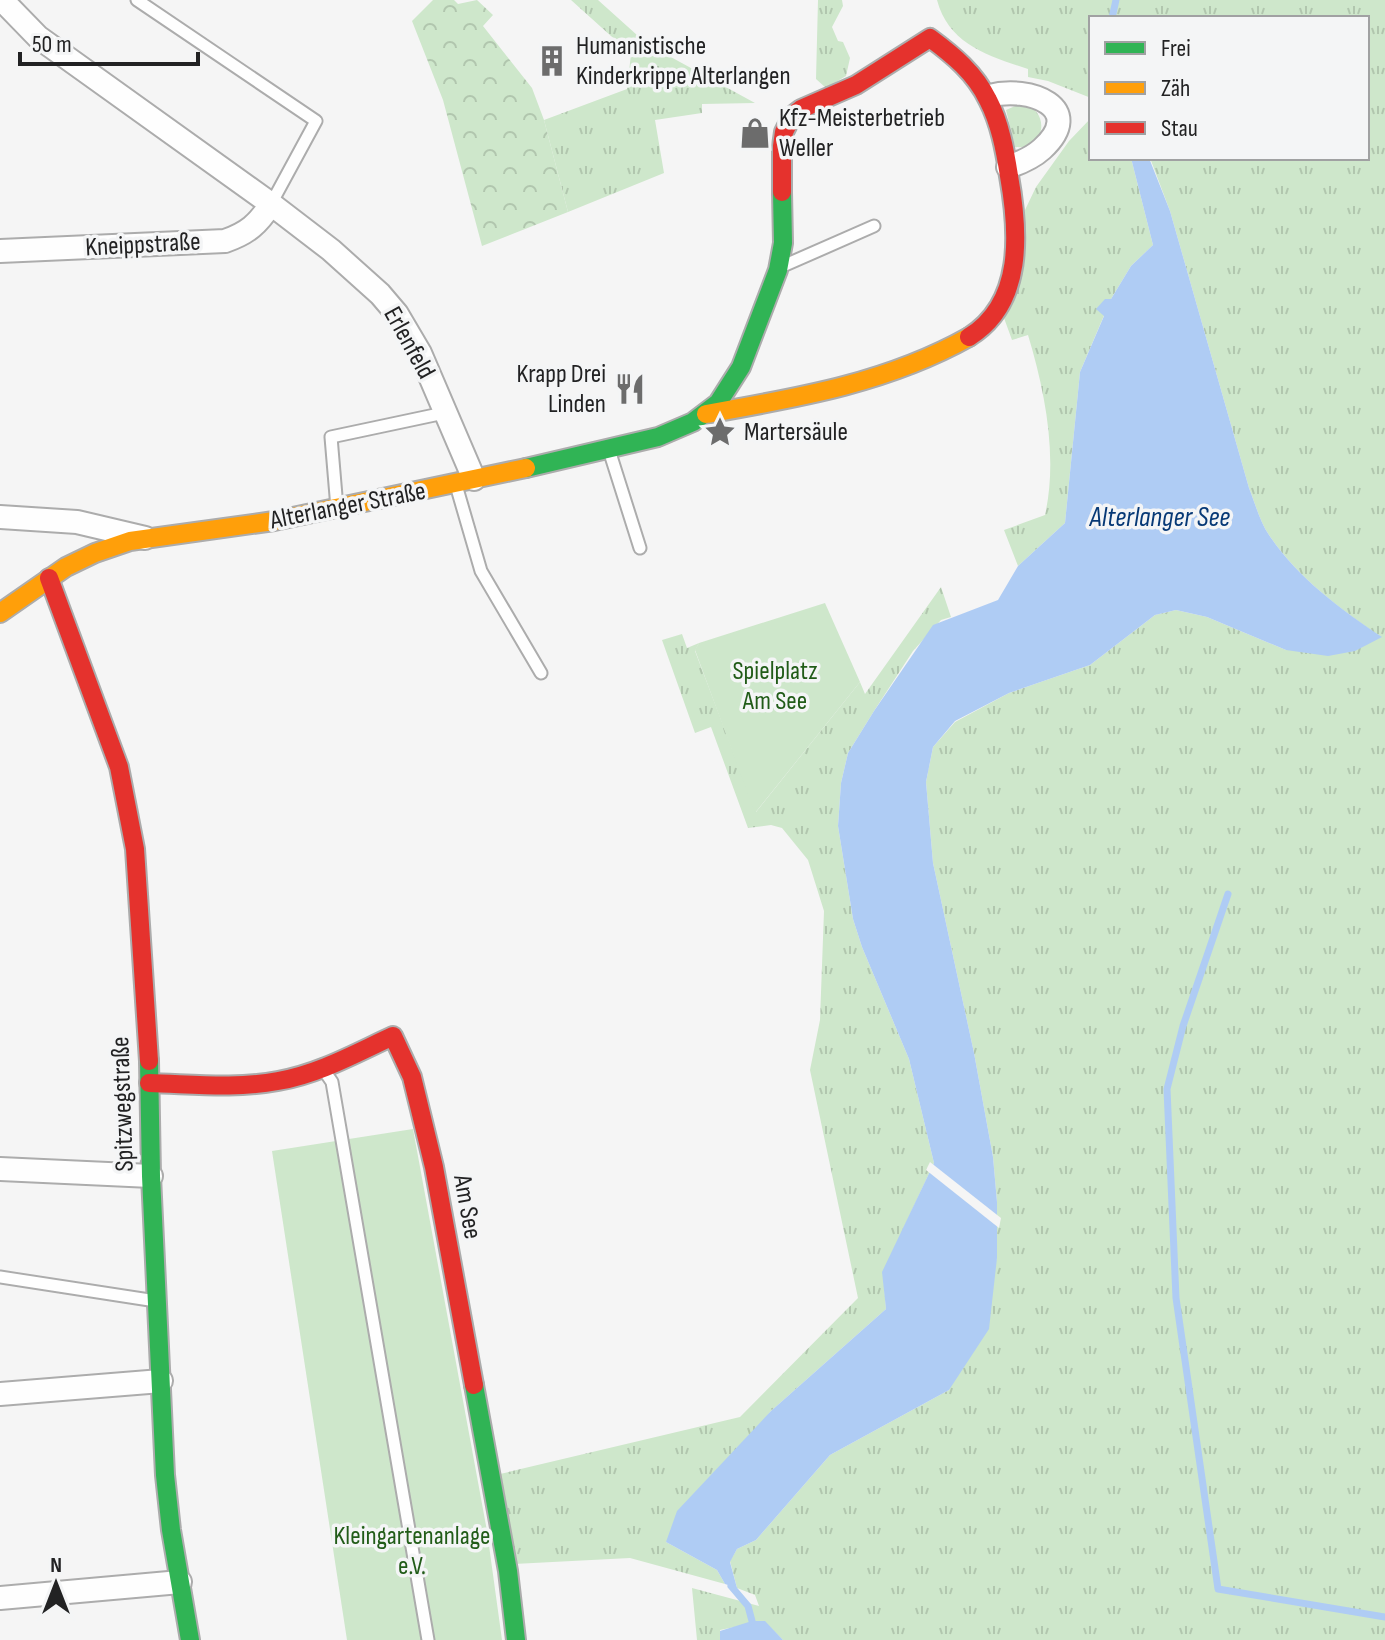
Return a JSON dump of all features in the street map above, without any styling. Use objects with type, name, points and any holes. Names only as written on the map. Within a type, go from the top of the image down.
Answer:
[{"type":"street","name":"Erlenfeld","points":[[2,0],[38,37],[271,204],[360,274],[397,314],[420,353],[444,413],[465,482]]},
{"type":"street","name":"Alterlanger Straße","points":[[0,613],[49,578],[110,547],[256,524],[609,449],[679,428],[706,414],[839,389],[967,339],[991,320],[1007,289],[1016,252],[1014,208],[1008,167],[989,96],[959,58],[930,38],[789,119],[785,130],[781,176],[783,245],[779,267],[739,373],[706,414]]},
{"type":"street","points":[[989,96],[1023,92],[1050,104],[1056,114],[1057,123],[1041,150],[1008,167]]},
{"type":"street","name":"Kneippstraße","points":[[0,251],[225,241],[246,234],[260,221],[271,204]]},
{"type":"street","points":[[0,517],[77,522],[146,539]]},
{"type":"street","name":"Spitzwegstraße","points":[[49,578],[108,733],[129,808],[135,849],[149,1083],[165,1475],[190,1640]]},
{"type":"street","name":"Am See","points":[[149,1083],[271,1082],[323,1068],[393,1036],[412,1077],[434,1167],[508,1571],[516,1640]]},
{"type":"street","points":[[0,1169],[151,1176]]},
{"type":"street","points":[[0,1394],[161,1381]]},
{"type":"street","points":[[0,1598],[180,1582]]},
{"type":"lane","points":[[137,0],[316,121],[271,204]]},
{"type":"lane","points":[[779,267],[874,226]]},
{"type":"lane","points":[[337,508],[331,437],[444,413]]},
{"type":"lane","points":[[609,449],[640,548]]},
{"type":"lane","points":[[465,482],[486,580],[541,673]]},
{"type":"lane","points":[[323,1068],[332,1082],[428,1640]]},
{"type":"lane","points":[[0,1277],[156,1301]]},
{"type":"green space","points":[[433,0],[454,0],[458,4],[477,0],[493,15],[483,26],[532,88],[544,120],[568,212],[482,246],[443,100],[412,21]]},
{"type":"green space","points":[[571,0],[598,0],[647,44],[755,103],[702,104],[702,113],[655,120],[664,173],[568,212],[544,120],[627,89],[631,54]]},
{"type":"green space","points":[[818,0],[842,0],[843,6],[832,27],[850,58],[846,76],[826,88],[816,79]]},
{"type":"green space","points":[[937,0],[1385,0],[1385,1640],[783,1640],[764,1621],[720,1630],[720,1640],[697,1640],[692,1588],[759,1606],[755,1595],[737,1588],[730,1561],[737,1549],[756,1540],[830,1455],[949,1390],[997,1258],[993,1157],[933,863],[926,782],[933,747],[955,722],[1009,693],[1090,665],[1155,615],[1176,610],[1207,617],[1286,650],[1381,637],[1306,579],[1280,551],[1263,524],[1249,488],[1170,211],[1151,160],[1369,160],[1369,16],[1089,16],[1089,97],[1048,81],[1028,77],[1028,69],[972,46],[951,28]]},
{"type":"green space","points":[[1022,103],[1038,114],[1041,130],[1033,143],[1015,147],[1006,110]]},
{"type":"green space","points":[[1089,120],[1089,160],[1132,160],[1153,245],[1131,266],[1111,299],[1080,372],[1065,523],[1018,566],[1004,530],[1045,515],[1050,447],[1040,379],[1028,335],[1012,340],[1004,318],[1025,210],[1036,187],[1069,141]]},
{"type":"green space","points":[[941,587],[951,617],[941,620],[913,651],[848,753],[841,783],[838,826],[853,919],[909,1059],[934,1163],[883,1272],[886,1309],[771,1411],[666,1542],[717,1570],[725,1584],[630,1558],[514,1564],[500,1474],[740,1417],[858,1298],[810,1070],[820,1020],[824,911],[808,860],[782,828],[771,825],[748,828],[711,727],[695,733],[662,640],[682,634],[687,648],[699,643],[695,651],[756,812],[860,682],[865,694]]},
{"type":"green space","name":"Spielplatz Am See","points":[[825,603],[860,682],[755,813],[695,650],[699,643]]},
{"type":"green space","name":"Kleingartenanlage e.V.","points":[[413,1129],[487,1531],[502,1640],[347,1640],[272,1151]]},
{"type":"water","name":"Alterlanger See","points":[[1132,160],[1150,160],[1170,211],[1249,488],[1266,530],[1280,551],[1306,579],[1382,637],[1355,651],[1328,656],[1286,650],[1207,617],[1176,610],[1155,615],[1090,665],[1009,693],[955,721],[933,747],[926,782],[933,863],[993,1157],[997,1258],[989,1329],[949,1390],[830,1455],[756,1540],[737,1549],[730,1562],[737,1588],[725,1584],[717,1570],[666,1542],[677,1511],[771,1411],[886,1309],[882,1272],[934,1163],[909,1059],[853,919],[838,826],[841,783],[848,753],[933,625],[998,600],[1018,566],[1065,523],[1080,372],[1104,316],[1096,309],[1105,299],[1111,299],[1131,266],[1153,245]]},
{"type":"water","points":[[752,1621],[765,1621],[783,1640],[720,1640],[720,1631]]},
{"type":"pier","points":[[930,1162],[1001,1218],[999,1228],[926,1170]]},
{"type":"waterway","points":[[1112,16],[1116,0]]},
{"type":"waterway","points":[[1228,894],[1183,1026],[1167,1089],[1176,1298],[1218,1589],[1385,1617]]},
{"type":"waterway","points":[[731,1586],[748,1606],[752,1621]]},
{"type":"traffic: fast","points":[[526,468],[658,437],[693,422],[718,403],[741,367],[778,270],[783,243],[782,192]]},
{"type":"traffic: fast","points":[[149,1061],[151,1176],[165,1475],[190,1640]]},
{"type":"traffic: fast","points":[[474,1385],[508,1571],[516,1640]]},
{"type":"traffic: slow","points":[[706,414],[841,387],[906,366],[969,337]]},
{"type":"traffic: slow","points":[[0,613],[66,567],[130,541],[274,521],[526,468]]},
{"type":"traffic: jam","points":[[782,192],[782,146],[784,132],[792,116],[856,85],[930,38],[939,44],[970,73],[983,90],[996,118],[1006,156],[1015,220],[1013,265],[1008,286],[1000,305],[987,323],[969,337]]},
{"type":"traffic: jam","points":[[49,578],[119,767],[135,849],[149,1061]]},
{"type":"traffic: jam","points":[[149,1083],[230,1085],[278,1081],[323,1068],[393,1036],[412,1077],[434,1167],[474,1385]]},
{"type":"place","name":"Humanistische Kinderkrippe Alterlangen","points":[[552,61]]},
{"type":"place","name":"Kfz-Meisterbetrieb Weller","points":[[755,133]]},
{"type":"place","name":"Krapp Drei Linden","points":[[630,389]]},
{"type":"place","name":"Martersäule","points":[[720,432]]}]
